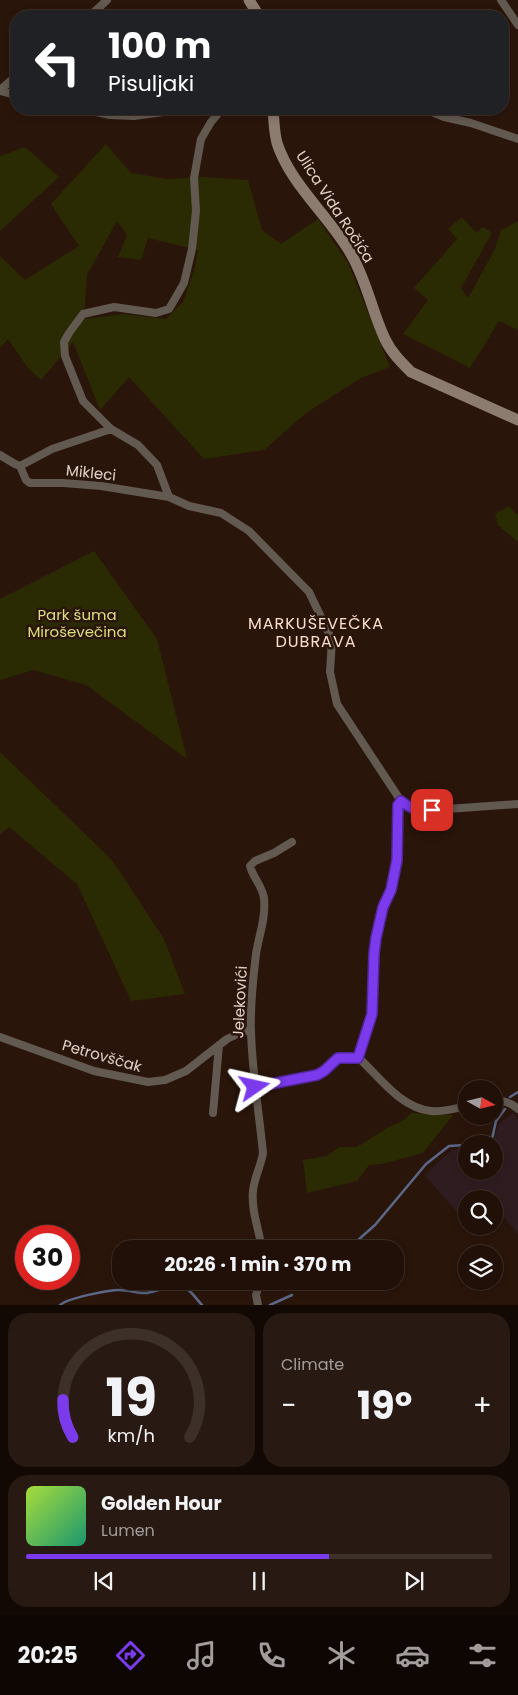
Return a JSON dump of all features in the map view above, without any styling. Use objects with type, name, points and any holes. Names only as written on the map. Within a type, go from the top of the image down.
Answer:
[{"type":"main road","name":"Ulica Vida Ročića","points":[[273,115],[278,145],[292,173],[351,254],[363,278],[386,340],[398,359],[411,372],[518,420]]},
{"type":"street","points":[[96,10],[107,0]]},
{"type":"street","points":[[509,12],[518,25]]},
{"type":"street","points":[[0,90],[10,81]]},
{"type":"street","points":[[110,115],[141,115]]},
{"type":"street","points":[[217,115],[201,140],[194,178],[196,211],[192,249],[184,283],[169,309],[156,313],[114,307],[83,314],[64,342],[65,356],[83,401],[111,430],[138,445],[157,466],[169,497],[189,506],[220,513],[249,531],[309,592],[332,640],[330,672],[337,704],[401,801],[413,810],[419,811],[518,804]]},
{"type":"street","points":[[439,115],[471,123],[518,139]]},
{"type":"street","name":"Mikleci","points":[[20,466],[52,449],[111,430]]},
{"type":"street","name":"Mikleci","points":[[0,455],[20,466],[26,480],[30,483],[100,486],[169,497]]},
{"type":"street","points":[[358,1058],[372,1014],[375,946],[383,907],[391,890],[397,860],[396,813],[401,801]]},
{"type":"street","name":"Jelekovići","points":[[260,1240],[253,1199],[254,1183],[263,1153],[250,1030],[256,954],[263,928],[264,909],[263,891],[250,866],[255,861],[274,853],[292,842]]},
{"type":"street","name":"Petrovščak","points":[[0,1038],[92,1070],[148,1082],[165,1080],[186,1071],[234,1035],[250,1030]]},
{"type":"street","points":[[213,1113],[219,1046]]},
{"type":"street","points":[[255,1087],[317,1075],[338,1058],[358,1058],[394,1092],[412,1105],[436,1111],[458,1107]]},
{"type":"street","points":[[503,1101],[512,1104],[518,1109]]},
{"type":"street","points":[[257,1290],[256,1295],[258,1305]]},
{"type":"shaded area","points":[[513,1113],[518,1120],[518,1234],[503,1216],[503,1190],[458,1190],[458,1213],[424,1175],[452,1150],[458,1149],[458,1180],[503,1180],[503,1135],[495,1135],[498,1125],[503,1125],[503,1120]]},
{"type":"green space","points":[[106,144],[131,173],[168,179],[203,177],[248,180],[262,230],[281,244],[318,219],[348,263],[390,367],[361,378],[306,413],[264,450],[204,459],[129,377],[100,410],[73,342],[41,380],[28,368],[8,339],[0,348],[0,256],[25,280],[79,246],[51,204]],"holes":[[[117,221],[127,235],[118,257],[141,260],[148,238],[198,250],[194,271],[183,302],[166,319],[124,314],[84,319],[87,275]]]},
{"type":"green space","points":[[25,147],[59,177],[0,231],[0,156]]},
{"type":"green space","points":[[462,217],[476,233],[483,227],[492,233],[461,288],[468,298],[495,249],[501,230],[518,221],[518,330],[499,321],[470,368],[403,334],[428,300],[414,288],[457,239],[448,229]]},
{"type":"green space","points":[[509,506],[518,516],[518,542],[498,525],[495,514]]},
{"type":"green space","name":"Park šuma Miroševečina","points":[[94,551],[157,639],[187,759],[86,685],[33,670],[0,680],[0,599]]},
{"type":"green space","points":[[0,752],[112,860],[164,939],[185,994],[131,1001],[77,884],[9,827],[0,834]]},
{"type":"green space","points":[[411,1113],[453,1115],[423,1153],[382,1164],[369,1165],[357,1181],[307,1193],[303,1160],[327,1156],[339,1147],[357,1147],[387,1128],[404,1120]]},
{"type":"waterway","points":[[510,1097],[518,1092]]},
{"type":"waterway","points":[[493,1135],[496,1121],[505,1109]]},
{"type":"waterway","points":[[358,1240],[375,1225],[426,1164],[449,1146],[458,1145]]},
{"type":"waterway","points":[[60,1305],[79,1297],[107,1291],[120,1290],[147,1293],[169,1287],[182,1287],[188,1290],[202,1305]]},
{"type":"waterway","points":[[270,1305],[292,1295]]},
{"type":"district","name":"MARKUŠEVEČKA DUBRAVA","points":[[316,632]]},
{"type":"route","points":[[255,1087],[317,1075],[338,1058],[358,1058],[372,1014],[376,938],[383,907],[391,890],[397,860],[396,813],[398,805],[401,801],[413,810],[432,810]]}]
